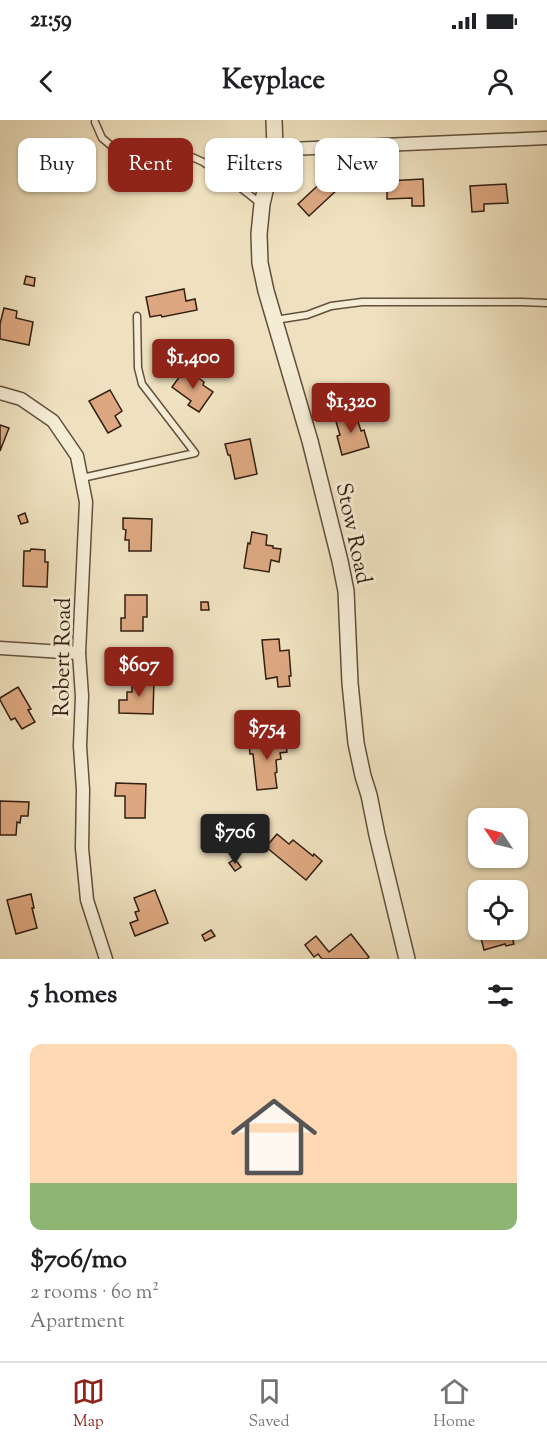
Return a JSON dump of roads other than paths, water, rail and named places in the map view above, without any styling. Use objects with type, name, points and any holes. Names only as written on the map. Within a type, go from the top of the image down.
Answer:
[{"type":"street","name":"Stow Road","points":[[274,120],[275,138]]},
{"type":"street","points":[[303,149],[547,138]]},
{"type":"street","name":"Stow Road","points":[[264,192],[259,234],[260,263],[310,441],[340,561],[346,591],[350,683],[356,743],[407,959]]},
{"type":"street","name":"Robert Road","points":[[0,393],[21,399],[53,421],[78,456],[86,502],[79,653],[82,696],[80,746],[83,790],[82,848],[87,900],[106,959]]},
{"type":"street","points":[[0,648],[79,653]]},
{"type":"lane","points":[[96,122],[102,138],[115,149],[132,154],[181,152],[203,162],[261,204]]},
{"type":"lane","points":[[275,320],[307,315],[331,306],[362,302],[547,303]]},
{"type":"lane","points":[[82,478],[195,453],[142,384],[138,368],[137,316]]}]
